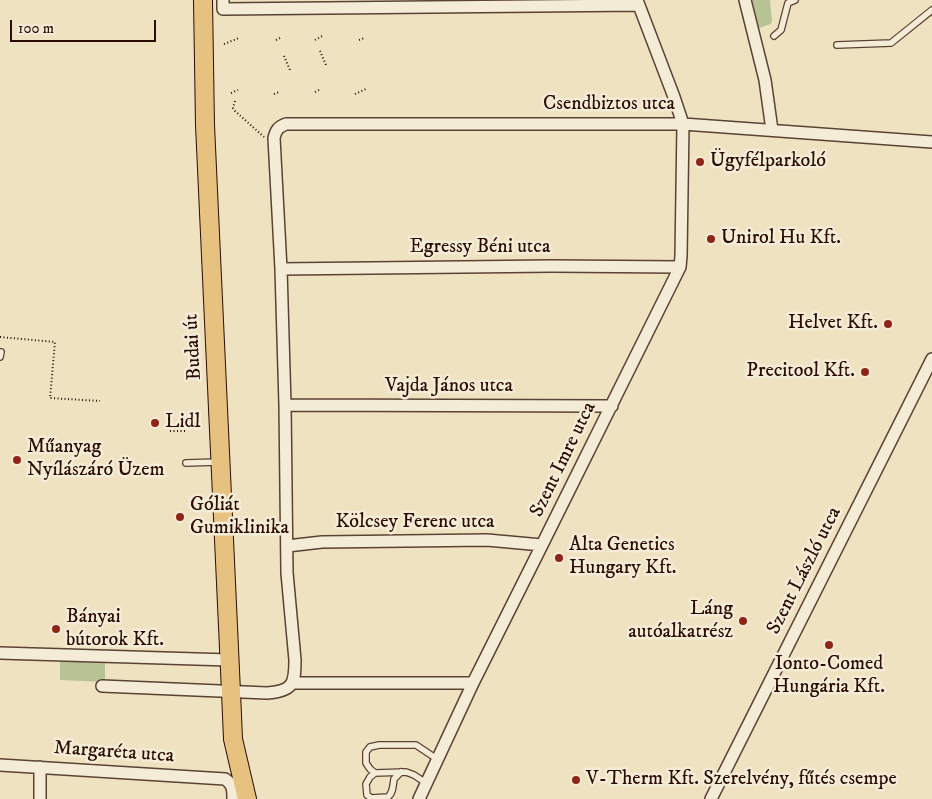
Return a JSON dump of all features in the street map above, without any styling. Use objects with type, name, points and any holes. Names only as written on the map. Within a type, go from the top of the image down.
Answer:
[{"type":"main road","name":"Budai út","points":[[203,0],[206,134],[233,739],[243,780]]},
{"type":"main road","points":[[243,780],[247,799]]},
{"type":"main road","points":[[243,780],[253,799]]},
{"type":"street","points":[[745,0],[765,80],[772,130]]},
{"type":"street","points":[[223,4],[638,3]]},
{"type":"street","name":"Szent Imre utca","points":[[419,799],[473,682],[680,267],[682,256],[683,124],[638,3]]},
{"type":"street","name":"Csendbiztos utca","points":[[274,146],[276,131],[280,126],[286,124],[683,124],[932,142]]},
{"type":"street","points":[[102,686],[231,692],[275,692],[288,688],[292,683],[295,673],[295,660],[288,581],[281,268],[274,146]]},
{"type":"street","name":"Egressy Béni utca","points":[[281,268],[680,267]]},
{"type":"street","name":"Szent László utca","points":[[711,799],[932,359]]},
{"type":"street","name":"Vajda János utca","points":[[285,404],[612,406]]},
{"type":"street","name":"Kölcsey Ferenc utca","points":[[288,546],[322,542],[487,540],[542,545]]},
{"type":"street","points":[[0,653],[164,654],[229,660]]},
{"type":"street","points":[[292,683],[473,682]]},
{"type":"street","name":"Margaréta utca","points":[[0,765],[225,779],[230,782],[233,799]]},
{"type":"street","points":[[40,767],[40,799]]},
{"type":"lane","points":[[774,36],[781,30],[788,3],[795,0]]},
{"type":"lane","points":[[837,45],[891,43],[932,10]]},
{"type":"lane","points":[[186,463],[220,462]]},
{"type":"lane","points":[[375,773],[366,763],[366,752],[370,747],[379,745],[416,745],[438,759]]},
{"type":"lane","points":[[401,772],[394,779],[388,798],[369,798],[366,794],[366,784],[370,776],[375,773],[401,772],[414,775],[426,783]]},
{"type":"path","points":[[315,40],[322,36]]},
{"type":"path","points":[[276,40],[282,37]]},
{"type":"path","points":[[224,44],[239,38]]},
{"type":"path","points":[[359,40],[364,38]]},
{"type":"path","points":[[320,51],[326,65]]},
{"type":"path","points":[[284,56],[290,70]]},
{"type":"path","points":[[315,92],[322,89]]},
{"type":"path","points":[[355,94],[366,89]]},
{"type":"path","points":[[231,93],[238,90]]},
{"type":"path","points":[[274,94],[279,92]]},
{"type":"path","points":[[234,101],[233,108],[235,111],[274,146]]},
{"type":"path","points":[[0,337],[54,342],[50,398],[100,401]]},
{"type":"path","points":[[170,431],[185,431]]},
{"type":"green space","points":[[750,0],[770,0],[771,24],[756,29]]},
{"type":"green space","points":[[60,661],[105,663],[105,682],[60,680]]},
{"type":"place","name":"Ügyfélparkoló","points":[[700,162]]},
{"type":"place","name":"Unirol Hu Kft.","points":[[711,239]]},
{"type":"place","name":"Helvet Kft.","points":[[888,324]]},
{"type":"place","name":"Precitool Kft.","points":[[865,372]]},
{"type":"place","name":"Lidl","points":[[155,423]]},
{"type":"place","name":"Műanyag Nyílászáró Üzem","points":[[17,460]]},
{"type":"place","name":"Góliát Gumiklinika","points":[[180,517]]},
{"type":"place","name":"Alta Genetics Hungary Kft.","points":[[559,558]]},
{"type":"place","name":"Láng autóalkatrész","points":[[743,621]]},
{"type":"place","name":"Bányai bútorok Kft.","points":[[56,629]]},
{"type":"place","name":"Ionto-Comed Hungária Kft.","points":[[829,645]]},
{"type":"place","name":"V-Therm Kft. Szerelvény, fűtés csempe","points":[[576,780]]}]
